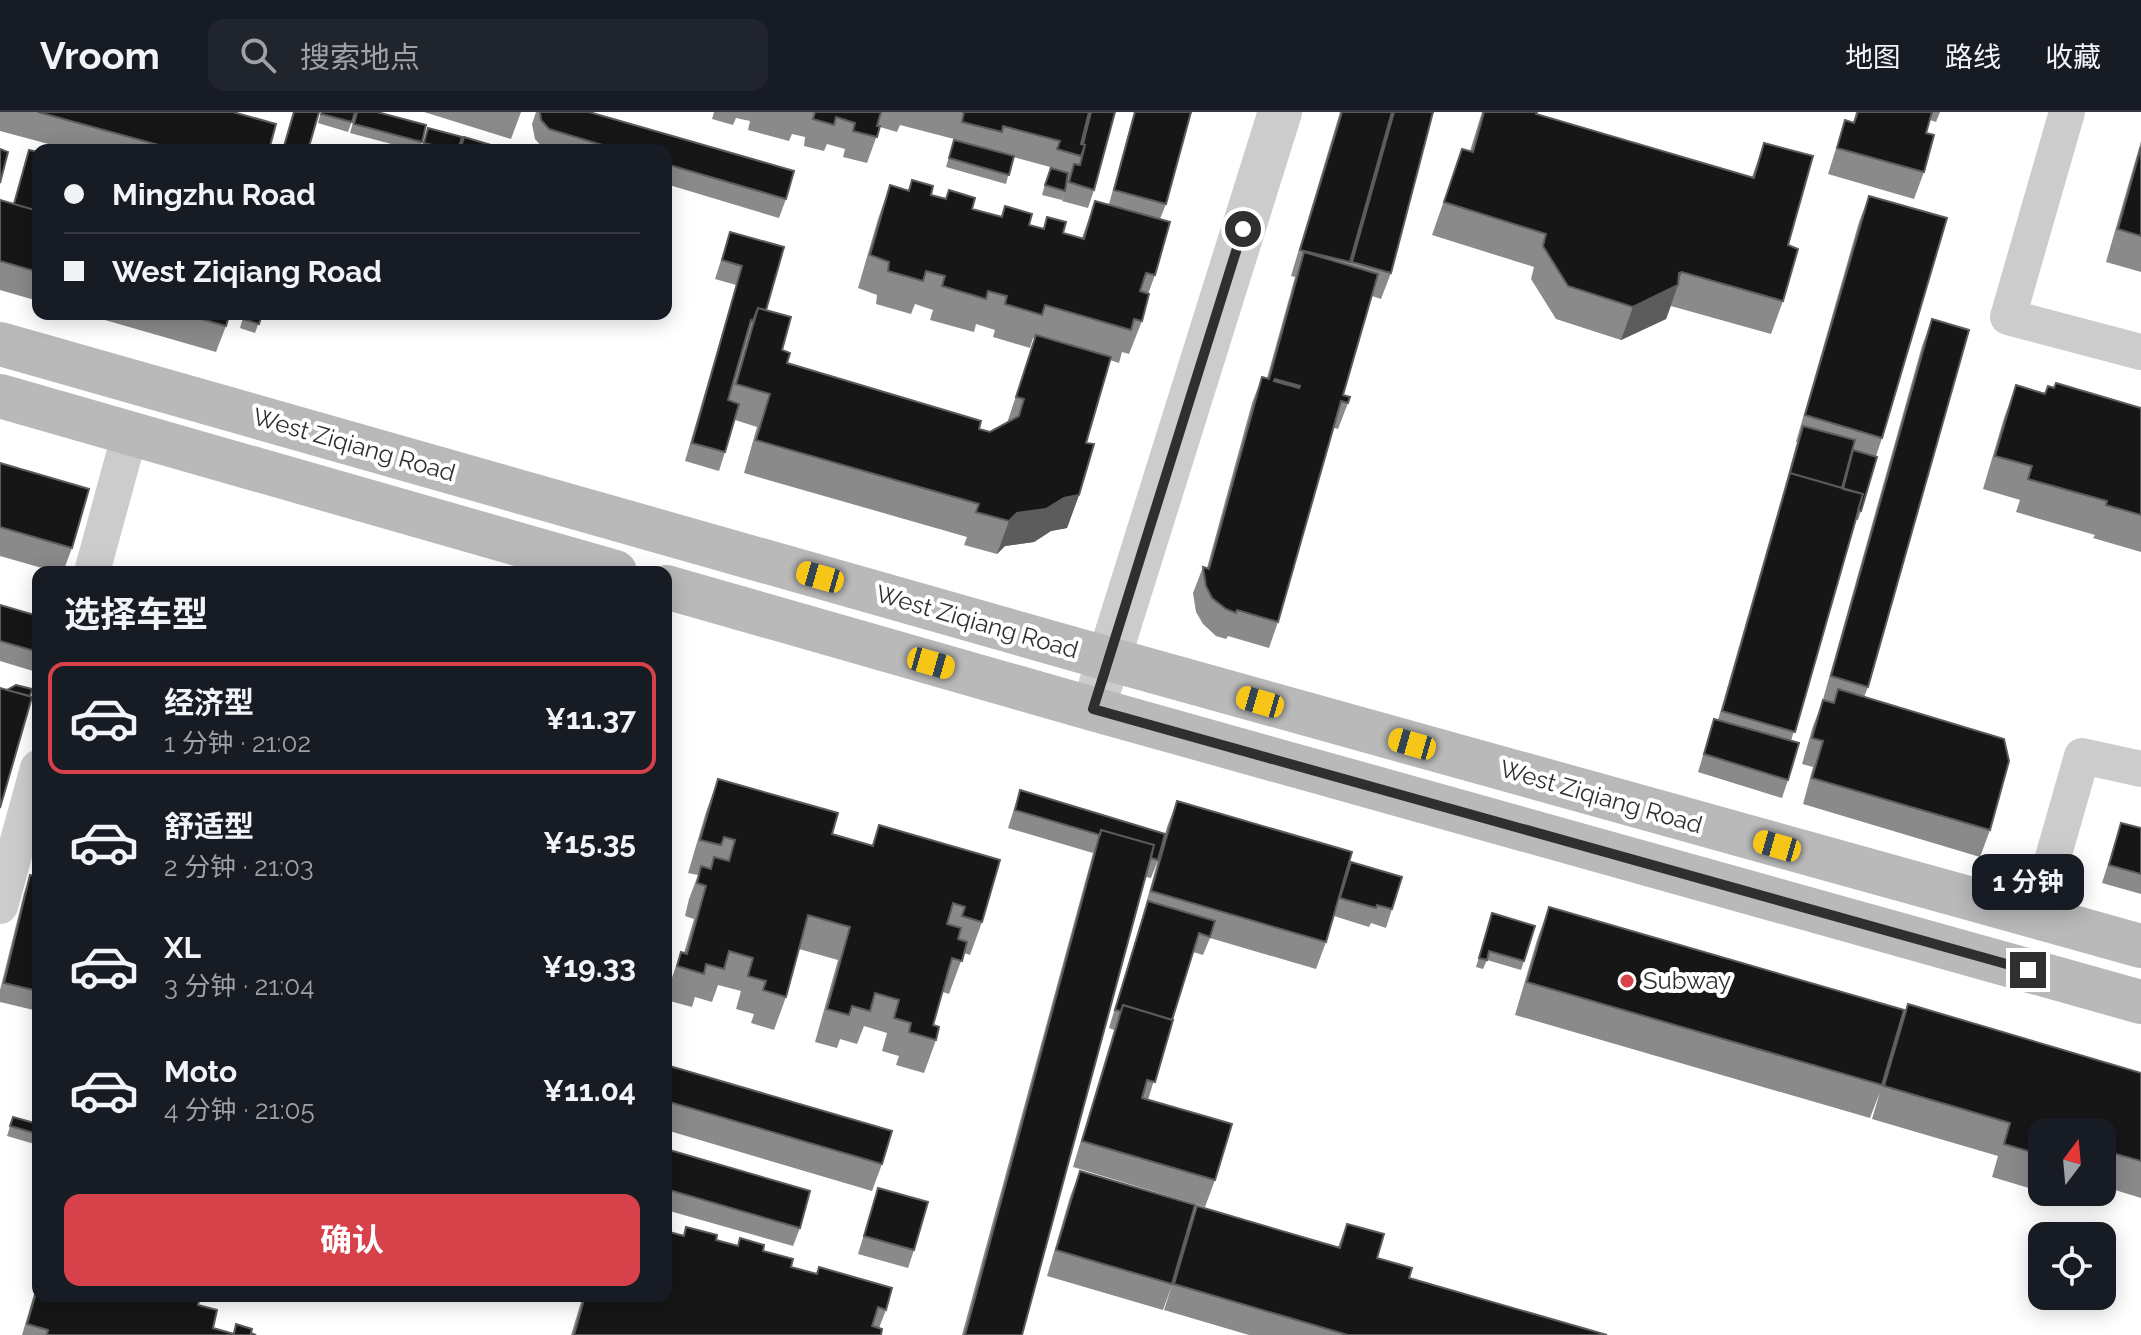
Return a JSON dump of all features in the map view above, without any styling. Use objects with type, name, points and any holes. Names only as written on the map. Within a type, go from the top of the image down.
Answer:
[{"type":"main road","name":"West Ziqiang Road","points":[[0,344],[1109,659],[2141,946]]},
{"type":"main road","name":"West Ziqiang Road","points":[[0,396],[594,566]]},
{"type":"main road","points":[[672,589],[2141,1002]]},
{"type":"street","points":[[1093,709],[1280,112]]},
{"type":"street","points":[[2067,112],[2008,317],[2141,352]]},
{"type":"street","points":[[94,566],[130,433]]},
{"type":"street","points":[[2036,917],[2082,756],[2141,769]]},
{"type":"street","points":[[0,906],[32,790]]},
{"type":"building","points":[[38,112],[233,112],[276,124],[271,144],[155,144]]},
{"type":"building","points":[[294,112],[319,112],[310,144],[285,144]]},
{"type":"building","points":[[322,112],[355,112],[352,122]]},
{"type":"building","points":[[357,112],[377,112],[426,125],[422,142],[354,124]]},
{"type":"building","points":[[540,112],[589,112],[794,171],[786,199],[672,166],[672,144],[599,144],[549,129],[541,120]]},
{"type":"building","points":[[815,112],[881,112],[877,137],[853,131],[855,123],[836,117],[834,125],[813,119]]},
{"type":"building","points":[[964,112],[1089,112],[1081,144],[1085,145],[1081,156],[1057,149],[1060,141],[1003,126],[1002,132],[962,122]]},
{"type":"building","points":[[1091,112],[1115,112],[1094,190],[1069,182],[1074,164],[1080,165]]},
{"type":"building","points":[[1135,112],[1191,112],[1166,204],[1114,190]]},
{"type":"building","points":[[1342,112],[1392,112],[1350,262],[1300,250]]},
{"type":"building","points":[[1394,112],[1433,112],[1391,273],[1352,262]]},
{"type":"building","points":[[1484,112],[1537,112],[1754,178],[1764,143],[1813,156],[1788,245],[1798,249],[1783,301],[1682,272],[1679,273],[1678,285],[1633,307],[1568,286],[1543,246],[1546,234],[1444,202],[1462,149],[1473,152]]},
{"type":"building","points":[[1858,112],[1932,112],[1926,133],[1934,135],[1924,172],[1837,148],[1845,120],[1854,123]]},
{"type":"building","points":[[428,128],[462,137],[460,144],[424,143]]},
{"type":"building","points":[[464,137],[488,144],[462,144]]},
{"type":"building","points":[[954,140],[1014,156],[1009,175],[949,158]]},
{"type":"building","points":[[2141,147],[2141,236],[2118,229]]},
{"type":"building","points":[[0,149],[8,152],[0,183]]},
{"type":"building","points":[[29,150],[32,151],[32,209],[14,204]]},
{"type":"building","points":[[1051,168],[1068,173],[1065,191],[1045,185]]},
{"type":"building","points":[[912,180],[933,186],[931,195],[946,199],[949,190],[975,198],[972,209],[1002,217],[1005,206],[1032,214],[1029,225],[1044,229],[1047,217],[1066,222],[1063,233],[1084,239],[1095,201],[1170,222],[1155,275],[1146,273],[1140,291],[1149,294],[1142,321],[1134,319],[1131,330],[1045,305],[1042,315],[1005,304],[1007,296],[988,291],[986,299],[942,286],[945,276],[926,271],[923,281],[888,271],[889,262],[870,255],[890,185],[909,191]]},
{"type":"building","points":[[1869,196],[1947,218],[1882,438],[1805,415]]},
{"type":"building","points":[[0,200],[32,209],[32,270],[0,261]]},
{"type":"building","points":[[730,232],[784,247],[766,310],[758,308],[751,320],[728,400],[739,404],[725,452],[692,443],[742,266],[722,260]]},
{"type":"building","points":[[1304,252],[1378,274],[1343,395],[1350,397],[1348,403],[1341,401],[1278,622],[1226,609],[1212,598],[1206,586],[1203,567],[1209,569],[1262,377],[1269,379]],"holes":[[[1275,379],[1299,388],[1274,381]]]},
{"type":"building","points":[[758,308],[791,317],[782,350],[790,353],[787,363],[981,421],[979,429],[990,432],[1019,416],[1024,399],[1016,397],[1036,335],[1111,357],[1086,443],[1094,444],[1079,495],[1064,498],[1046,509],[1017,513],[1009,521],[976,512],[979,504],[756,440],[770,394],[736,384]]},
{"type":"building","points":[[1932,319],[1969,330],[1868,687],[1831,676]]},
{"type":"building","points":[[205,320],[228,320],[226,326]]},
{"type":"building","points":[[2056,383],[2141,408],[2141,515],[2106,505],[2107,501],[2028,479],[2032,466],[1995,456],[2016,385],[2045,394],[2048,386],[2054,388]]},
{"type":"building","points":[[1803,426],[1855,440],[1842,488],[1790,473],[1788,480]]},
{"type":"building","points":[[1853,450],[1877,457],[1861,511],[1858,510],[1863,494],[1843,489]]},
{"type":"building","points":[[0,463],[89,489],[72,548],[0,527]]},
{"type":"building","points":[[1790,473],[1863,494],[1795,732],[1722,711]]},
{"type":"building","points":[[0,605],[32,614],[32,650],[0,641]]},
{"type":"building","points":[[16,685],[32,689],[30,696],[7,690]]},
{"type":"building","points":[[0,688],[32,697],[0,808]]},
{"type":"building","points":[[1838,689],[2004,739],[2009,761],[1990,830],[1812,778],[1823,741],[1812,738],[1823,700],[1834,703]]},
{"type":"building","points":[[1714,719],[1799,743],[1788,780],[1704,754]]},
{"type":"building","points":[[718,779],[838,813],[832,834],[873,846],[879,825],[1000,860],[982,922],[962,916],[965,907],[953,903],[947,924],[961,928],[958,939],[967,942],[962,961],[952,958],[933,1025],[939,1027],[936,1040],[909,1032],[911,1023],[894,1018],[899,1000],[875,993],[870,1011],[852,1006],[849,1015],[827,1009],[850,927],[808,915],[786,997],[763,990],[766,981],[748,976],[753,958],[729,951],[724,969],[706,964],[704,974],[677,966],[681,952],[687,954],[706,886],[697,883],[701,866],[711,869],[714,857],[729,861],[735,840],[724,837],[721,845],[700,840]]},
{"type":"building","points":[[1020,790],[1165,834],[1158,860],[1151,858],[1154,845],[1101,830],[1100,835],[1015,810]]},
{"type":"building","points":[[1177,801],[1352,852],[1326,942],[1151,891]]},
{"type":"building","points":[[2121,823],[2141,828],[2141,874],[2109,865]]},
{"type":"building","points":[[1101,830],[1154,845],[1022,1335],[965,1335]]},
{"type":"building","points":[[1351,862],[1402,877],[1392,909],[1340,898]]},
{"type":"building","points":[[30,875],[32,875],[32,990],[4,983]]},
{"type":"building","points":[[1148,901],[1215,921],[1210,937],[1199,933],[1172,1020],[1123,1005],[1121,1011],[1115,1010]]},
{"type":"building","points":[[1549,907],[1904,1010],[1882,1085],[1527,982]]},
{"type":"building","points":[[1492,913],[1535,926],[1524,961],[1489,951],[1487,960],[1479,958]]},
{"type":"building","points":[[1908,1004],[2141,1073],[2141,1161],[2116,1154],[2116,1118],[2028,1118],[2028,1151],[2004,1144],[2010,1123],[1884,1086]]},
{"type":"building","points":[[1123,1005],[1173,1020],[1155,1082],[1147,1080],[1142,1098],[1232,1124],[1215,1180],[1082,1141]]},
{"type":"building","points":[[672,1067],[892,1131],[882,1164],[672,1103]]},
{"type":"building","points":[[13,1117],[32,1122],[32,1132],[10,1126]]},
{"type":"building","points":[[672,1151],[810,1191],[800,1228],[672,1191]]},
{"type":"building","points":[[1080,1171],[1195,1205],[1172,1284],[1056,1250]]},
{"type":"building","points":[[878,1188],[928,1202],[914,1250],[864,1236]]},
{"type":"building","points":[[1197,1206],[1340,1248],[1347,1224],[1384,1234],[1377,1258],[1412,1268],[1409,1278],[1607,1335],[1348,1335],[1174,1284]]},
{"type":"building","points":[[686,1227],[717,1235],[716,1240],[738,1246],[740,1238],[764,1245],[763,1251],[793,1259],[791,1267],[817,1274],[819,1267],[892,1288],[886,1310],[878,1307],[872,1326],[882,1329],[881,1335],[574,1335],[583,1302],[672,1302],[672,1233],[684,1236]]},
{"type":"building","points":[[33,1302],[199,1302],[198,1305],[217,1310],[213,1328],[234,1334],[236,1324],[252,1329],[251,1333],[256,1335],[47,1335],[48,1330],[27,1324]]},
{"type":"place","name":"Subway","points":[[1627,981]]},
{"type":"route","points":[[1243,229],[1093,709],[2028,970]]}]
